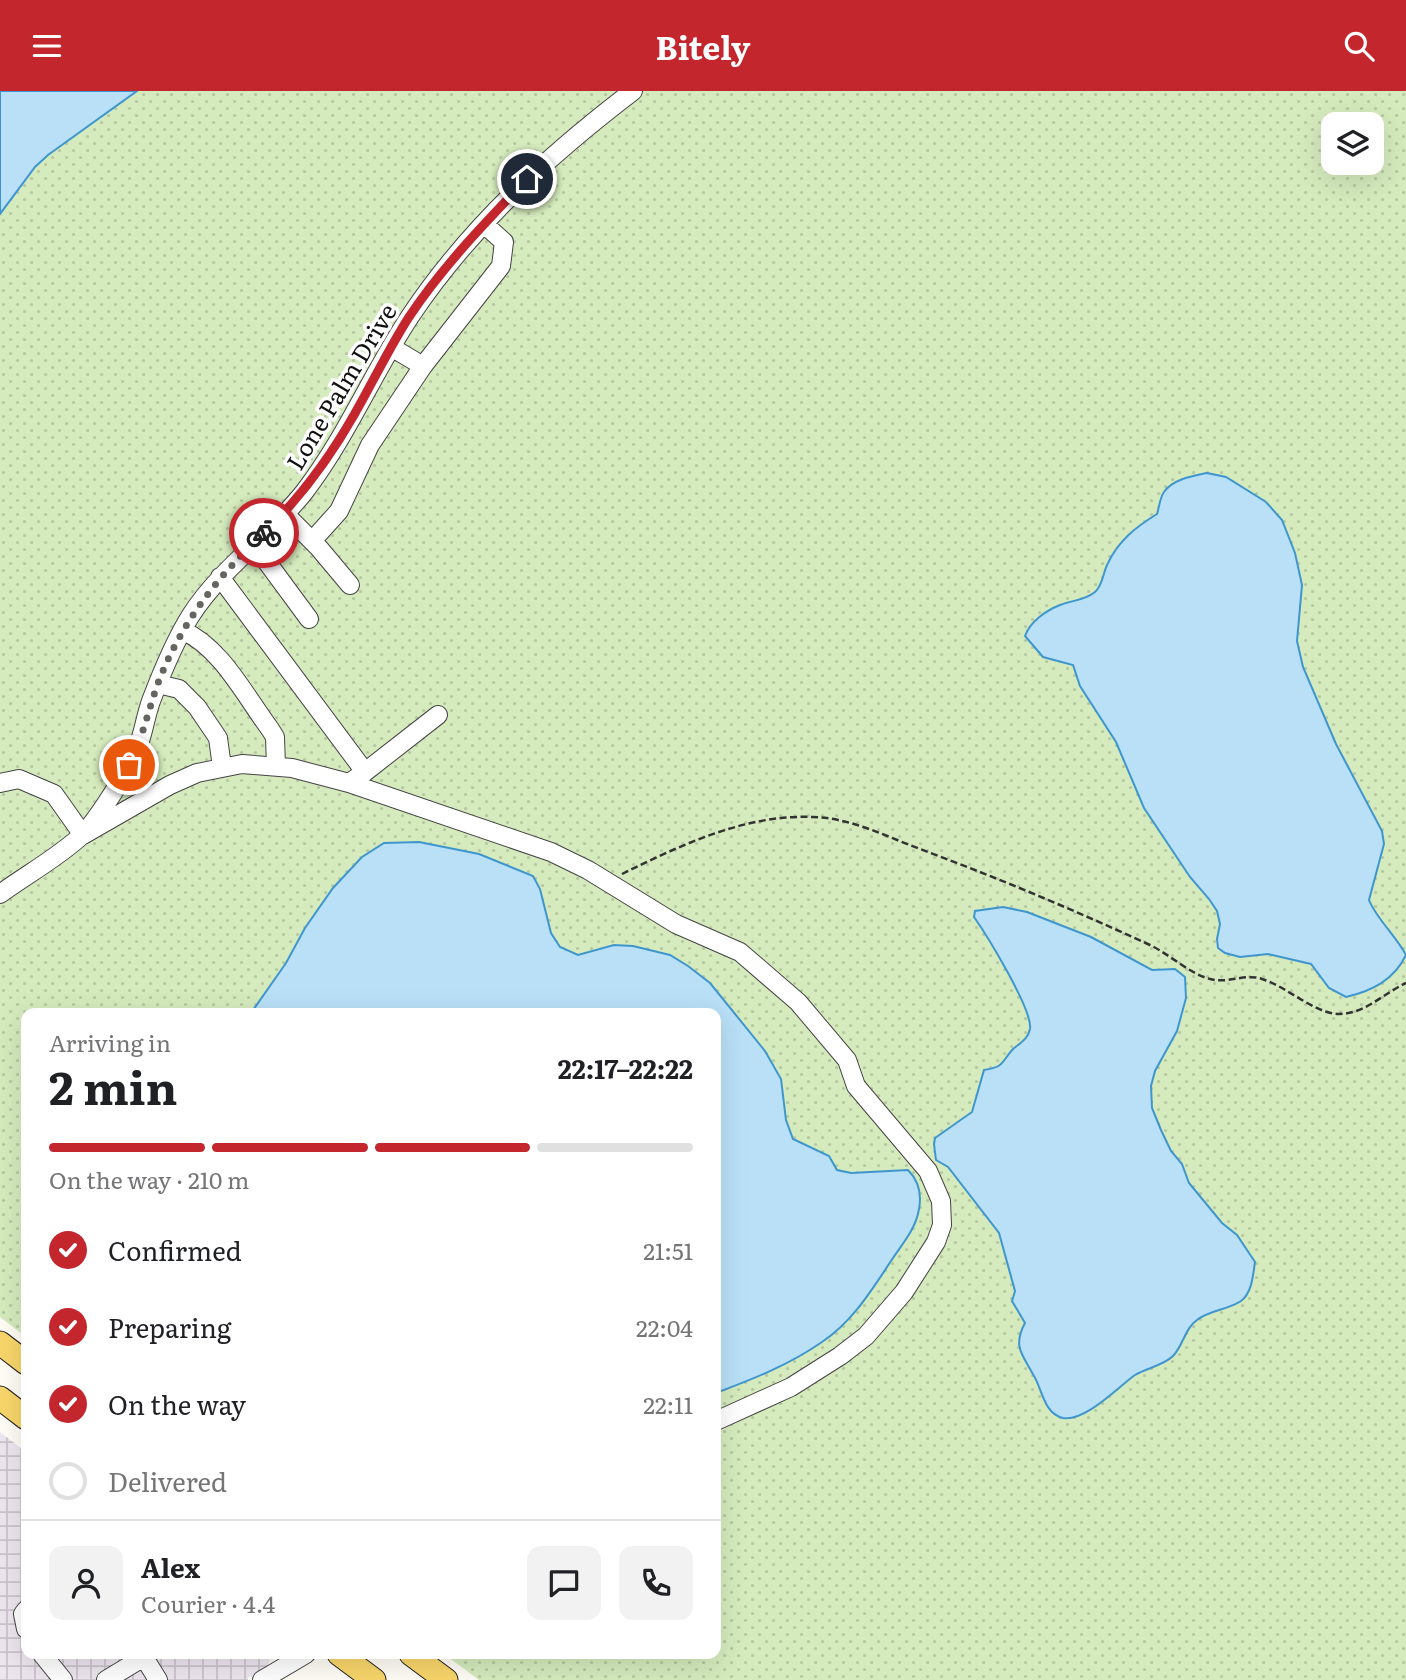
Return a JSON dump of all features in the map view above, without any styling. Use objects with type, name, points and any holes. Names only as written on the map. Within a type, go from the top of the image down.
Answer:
[{"type":"main road","points":[[0,1343],[21,1359]]},
{"type":"main road","points":[[0,1398],[21,1414]]},
{"type":"main road","points":[[346,1659],[374,1680]]},
{"type":"main road","points":[[418,1659],[446,1680]]},
{"type":"street","name":"Lone Palm Drive","points":[[0,894],[83,835],[136,753],[158,684],[191,616],[220,577],[303,493],[332,452],[391,347],[435,280],[527,179],[633,91]]},
{"type":"street","points":[[312,541],[339,511],[370,445],[423,366],[501,266],[504,242],[484,224]]},
{"type":"street","points":[[391,347],[423,366]]},
{"type":"street","points":[[284,513],[350,585]]},
{"type":"street","points":[[253,543],[309,619]]},
{"type":"street","points":[[220,577],[365,772]]},
{"type":"street","points":[[183,631],[212,649],[270,729],[275,737],[276,766]]},
{"type":"street","points":[[158,684],[179,689],[197,708],[218,738],[222,767]]},
{"type":"street","points":[[349,783],[438,715]]},
{"type":"street","points":[[0,783],[19,779],[54,794],[83,835],[170,785],[197,773],[222,767],[242,764],[276,766],[349,783],[551,852],[607,881],[676,924],[740,952],[798,1002],[848,1060],[856,1086],[928,1171],[941,1201],[942,1225],[936,1242],[904,1292],[866,1336],[791,1387],[721,1419]]},
{"type":"street","points":[[46,1659],[62,1680]]},
{"type":"street","points":[[106,1680],[137,1659]]},
{"type":"street","points":[[145,1659],[158,1680]]},
{"type":"street","points":[[268,1677],[277,1659]]},
{"type":"street","points":[[268,1677],[298,1659]]},
{"type":"path","points":[[607,881],[670,850],[709,836],[782,817],[817,817],[853,823],[1026,890],[1158,949],[1209,979],[1226,981],[1249,976],[1263,979],[1322,1009],[1338,1014],[1357,1011],[1406,983]]},
{"type":"shaded area","points":[[0,1432],[21,1448],[21,1659],[270,1659],[267,1668],[254,1677],[248,1677],[248,1680],[0,1680]]},
{"type":"green space","points":[[137,91],[1406,91],[1406,1680],[479,1680],[451,1659],[721,1659],[721,1008],[21,1008],[21,1333],[0,1317],[0,214],[35,167],[48,155]]},
{"type":"water","points":[[0,91],[137,91],[48,155],[35,167],[0,214]]},
{"type":"water","points":[[1207,473],[1226,477],[1266,502],[1282,520],[1295,553],[1302,585],[1297,641],[1303,667],[1336,744],[1382,831],[1384,844],[1369,900],[1406,955],[1389,978],[1373,988],[1346,997],[1329,988],[1311,964],[1268,954],[1240,957],[1218,948],[1220,924],[1217,911],[1190,877],[1144,808],[1116,742],[1080,686],[1073,665],[1043,657],[1025,636],[1034,622],[1049,610],[1095,592],[1117,547],[1135,529],[1157,514],[1164,492],[1168,488],[1184,479]]},
{"type":"water","points":[[419,842],[479,854],[533,876],[540,889],[551,933],[560,947],[578,955],[614,945],[633,946],[670,955],[688,966],[710,983],[765,1051],[781,1079],[786,1120],[793,1139],[829,1156],[837,1170],[851,1173],[908,1170],[912,1174],[919,1188],[920,1198],[912,1230],[861,1305],[843,1325],[784,1365],[721,1391],[721,1008],[254,1008],[333,888],[362,857],[384,843]]},
{"type":"water","points":[[1003,907],[1027,912],[1091,937],[1152,970],[1175,969],[1185,977],[1186,998],[1177,1031],[1155,1071],[1151,1086],[1152,1108],[1171,1151],[1182,1164],[1189,1183],[1222,1223],[1237,1235],[1255,1262],[1250,1289],[1245,1298],[1193,1323],[1169,1359],[1135,1375],[1101,1403],[1072,1418],[1063,1418],[1052,1412],[1020,1351],[1019,1338],[1025,1323],[1012,1301],[1015,1291],[999,1233],[948,1167],[936,1160],[935,1138],[972,1112],[984,1070],[1002,1063],[1026,1038],[1030,1029],[1029,1019],[1017,990],[974,917],[975,911]]},
{"type":"way so far","points":[[129,765],[136,753],[163,671],[191,616],[220,577],[264,533]]},
{"type":"route","points":[[264,533],[303,493],[332,452],[392,345],[435,280],[462,247],[527,179]]}]
